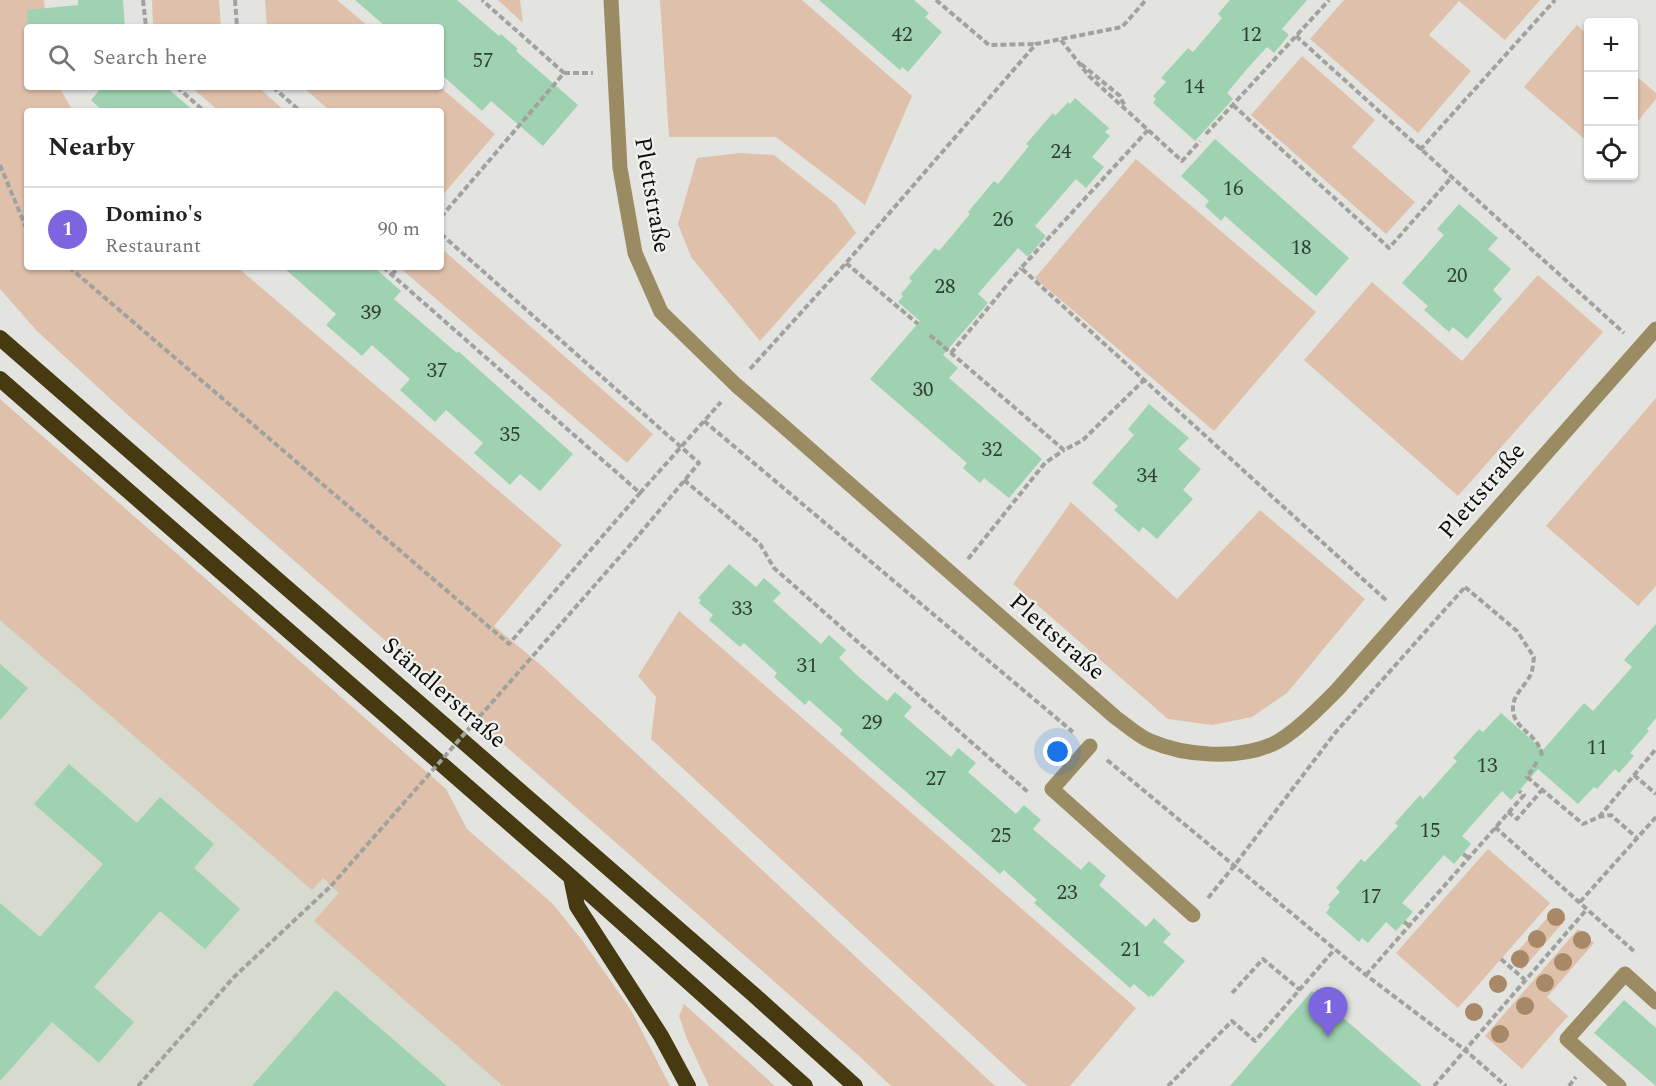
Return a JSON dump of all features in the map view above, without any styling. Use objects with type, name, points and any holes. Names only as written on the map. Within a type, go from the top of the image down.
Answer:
[{"type":"highway","name":"Ständlerstraße","points":[[0,338],[855,1086]]},
{"type":"highway","points":[[0,379],[571,878],[805,1086]]},
{"type":"highway","points":[[571,878],[577,906],[661,1036],[688,1086]]},
{"type":"street","name":"Plettstraße","points":[[611,0],[620,168],[635,253],[662,312],[736,385],[1115,717],[1149,741],[1180,750],[1214,754],[1245,752],[1274,744],[1313,714],[1656,329]]},
{"type":"street","points":[[1090,746],[1052,789],[1193,915]]},
{"type":"street","points":[[1620,1086],[1567,1039],[1625,974],[1656,1002]]},
{"type":"path","points":[[143,0],[146,24]]},
{"type":"path","points":[[235,0],[237,24]]},
{"type":"path","points":[[482,0],[564,73],[615,73]]},
{"type":"path","points":[[936,0],[989,45],[1036,44],[1122,27],[1146,0]]},
{"type":"path","points":[[1206,134],[1329,0]]},
{"type":"path","points":[[1420,150],[1555,0]]},
{"type":"path","points":[[1296,36],[1640,347]]},
{"type":"path","points":[[1061,40],[1089,76],[1182,161],[1200,141]]},
{"type":"path","points":[[73,270],[509,644],[1036,44]]},
{"type":"path","points":[[444,213],[564,73]]},
{"type":"path","points":[[180,90],[201,108]]},
{"type":"path","points":[[276,90],[297,108]]},
{"type":"path","points":[[1233,105],[1389,248],[1451,178]]},
{"type":"path","points":[[951,353],[1022,268],[1148,130]]},
{"type":"path","points":[[0,165],[24,223]]},
{"type":"path","points":[[138,1086],[234,977],[331,886],[638,536],[699,463],[444,237]]},
{"type":"path","points":[[846,263],[918,324]]},
{"type":"path","points":[[1022,268],[1402,615]]},
{"type":"path","points":[[386,270],[640,493]]},
{"type":"path","points":[[392,275],[396,270]]},
{"type":"path","points":[[930,335],[1064,450]]},
{"type":"path","points":[[953,576],[1045,463],[1083,440],[1144,380]]},
{"type":"path","points":[[704,421],[1234,866],[1366,975],[1465,1050],[1506,1086]]},
{"type":"path","points":[[684,480],[760,544],[774,568],[1030,795]]},
{"type":"path","points":[[1443,569],[1517,631],[1534,657],[1532,674],[1514,699],[1513,711],[1517,722],[1540,746],[1542,756]]},
{"type":"path","points":[[1193,915],[1234,866],[1335,734],[1465,587]]},
{"type":"path","points":[[1599,817],[1656,749]]},
{"type":"path","points":[[1537,762],[1527,777],[1582,824],[1611,815],[1637,838]]},
{"type":"path","points":[[1634,775],[1656,794]]},
{"type":"path","points":[[1508,812],[1517,819],[1542,790]]},
{"type":"path","points":[[1366,975],[1524,795],[1519,791]]},
{"type":"path","points":[[1580,902],[1655,820]]},
{"type":"path","points":[[1495,827],[1639,956]]},
{"type":"path","points":[[1463,854],[1468,858]]},
{"type":"path","points":[[1434,1086],[1587,909]]},
{"type":"path","points":[[1404,922],[1410,926]]},
{"type":"path","points":[[1168,1086],[1232,1021],[1255,1041],[1335,949]]},
{"type":"path","points":[[1232,993],[1263,959],[1300,990]]},
{"type":"path","points":[[1501,959],[1525,980]]},
{"type":"shaded area","points":[[0,0],[44,0],[46,24],[24,24],[24,90],[61,90],[71,108],[24,108],[24,270],[241,270],[562,545],[494,626],[542,666],[995,1086],[891,1086],[128,415],[37,331],[0,289]]},
{"type":"shaded area","points":[[152,0],[219,0],[221,24],[153,24]]},
{"type":"shaded area","points":[[265,0],[337,0],[365,24],[267,24]]},
{"type":"shaded area","points":[[498,0],[520,0],[523,23]]},
{"type":"shaded area","points":[[660,0],[802,0],[912,96],[865,205],[776,137],[669,137]]},
{"type":"shaded area","points":[[1344,0],[1540,0],[1505,40],[1459,1],[1429,35],[1471,71],[1418,133],[1310,39]]},
{"type":"shaded area","points":[[1577,25],[1584,31],[1584,139],[1524,87]]},
{"type":"shaded area","points":[[1302,56],[1375,120],[1352,147],[1415,202],[1386,234],[1251,115]]},
{"type":"shaded area","points":[[1638,77],[1656,93],[1656,99],[1638,121]]},
{"type":"shaded area","points":[[194,90],[261,90],[282,108],[216,108]]},
{"type":"shaded area","points":[[306,90],[444,90],[495,134],[444,194],[444,108],[327,108]]},
{"type":"shaded area","points":[[740,153],[774,155],[836,204],[856,233],[760,341],[691,257],[678,224],[697,158]]},
{"type":"shaded area","points":[[1136,159],[1316,312],[1214,431],[1035,278]]},
{"type":"shaded area","points":[[444,251],[653,434],[627,463],[402,270],[444,270]]},
{"type":"shaded area","points":[[1538,275],[1603,332],[1458,496],[1304,360],[1372,282],[1462,361]]},
{"type":"shaded area","points":[[1656,398],[1656,586],[1638,606],[1546,526]]},
{"type":"shaded area","points":[[0,399],[446,789],[467,829],[552,903],[582,940],[631,1010],[670,1086],[503,1086],[314,921],[339,893],[323,878],[312,890],[0,620]]},
{"type":"shaded area","points":[[0,502],[632,1086],[0,1086]]},
{"type":"shaded area","points":[[1071,502],[1177,599],[1260,510],[1365,599],[1287,693],[1252,717],[1212,725],[1168,719],[1013,584]]},
{"type":"shaded area","points":[[679,611],[1136,1008],[1070,1086],[1027,1086],[651,739],[656,697],[638,676]]},
{"type":"shaded area","points":[[1488,849],[1550,903],[1458,1008],[1396,953]]},
{"type":"shaded area","points":[[1555,909],[1566,919],[1522,970],[1510,960]]},
{"type":"shaded area","points":[[1578,929],[1594,943],[1547,997],[1568,1016],[1522,1069],[1485,1036]]},
{"type":"shaded area","points":[[684,1004],[775,1086],[709,1086],[679,1016]]},
{"type":"building","points":[[78,0],[123,0],[125,24],[27,24],[27,10],[78,5]]},
{"type":"building","points":[[355,0],[457,0],[499,36],[501,34],[518,49],[516,51],[578,105],[543,146],[491,101],[482,111],[444,77],[444,24],[383,24]]},
{"type":"building","points":[[819,0],[914,0],[929,13],[925,17],[942,32],[908,72],[902,67],[900,70]]},
{"type":"building","points":[[1230,0],[1307,0],[1282,29],[1289,35],[1274,53],[1267,47],[1246,70],[1227,93],[1233,99],[1195,141],[1153,103],[1156,99],[1153,96],[1166,82],[1161,78],[1188,48],[1193,52],[1222,18],[1218,14]]},
{"type":"building","points":[[99,90],[170,90],[190,108],[100,108],[91,100]]},
{"type":"building","points":[[1075,98],[1109,128],[1105,132],[1110,136],[1092,157],[1104,167],[1086,188],[1076,179],[1035,226],[1046,236],[1028,257],[1018,248],[996,273],[978,294],[988,303],[943,355],[958,368],[949,378],[1042,459],[1009,498],[984,478],[980,483],[963,468],[967,463],[870,379],[920,321],[898,302],[903,296],[901,294],[912,281],[909,278],[935,248],[939,251],[994,181],[998,184],[1029,146],[1026,144],[1053,113],[1055,116]]},
{"type":"building","points":[[1215,139],[1349,258],[1316,296],[1225,216],[1221,221],[1205,206],[1209,201],[1181,176]]},
{"type":"building","points":[[1459,204],[1498,238],[1488,249],[1511,269],[1493,290],[1502,299],[1467,339],[1453,327],[1449,332],[1424,310],[1428,306],[1402,283],[1444,235],[1437,229]]},
{"type":"building","points":[[286,270],[377,270],[401,291],[394,299],[457,353],[458,351],[573,454],[540,491],[520,474],[510,485],[474,453],[483,443],[446,410],[435,422],[400,390],[410,379],[372,345],[362,356],[326,325],[336,314]]},
{"type":"building","points":[[1149,404],[1189,438],[1178,449],[1201,469],[1183,490],[1193,499],[1157,539],[1143,527],[1139,532],[1114,510],[1118,506],[1092,483],[1134,435],[1128,429]]},
{"type":"building","points":[[729,564],[756,587],[764,578],[781,593],[773,601],[821,644],[829,635],[846,650],[839,658],[860,678],[887,701],[895,692],[912,707],[904,716],[951,757],[958,748],[976,763],[968,772],[1016,814],[1024,805],[1041,820],[1033,829],[1081,870],[1089,861],[1106,876],[1099,885],[1146,927],[1154,918],[1171,934],[1163,942],[1185,961],[1153,997],[1151,995],[1149,997],[1134,984],[1130,988],[1034,903],[1037,900],[1004,870],[1000,874],[840,734],[843,730],[809,700],[805,705],[774,677],[777,673],[744,643],[740,647],[709,620],[713,615],[699,603],[701,600],[698,598]]},
{"type":"building","points":[[1656,624],[1656,718],[1647,729],[1649,731],[1630,753],[1634,756],[1619,773],[1615,769],[1597,789],[1594,787],[1578,804],[1538,769],[1511,800],[1502,791],[1462,836],[1471,844],[1454,864],[1444,855],[1402,903],[1413,912],[1396,931],[1386,922],[1368,943],[1362,938],[1359,942],[1326,913],[1330,907],[1328,905],[1340,892],[1336,888],[1361,859],[1365,862],[1398,826],[1395,823],[1420,795],[1423,799],[1457,761],[1453,758],[1479,729],[1483,732],[1501,713],[1543,750],[1584,703],[1593,711],[1632,667],[1624,660]]},
{"type":"building","points":[[0,664],[28,688],[0,720]]},
{"type":"building","points":[[69,764],[137,823],[160,797],[214,844],[194,868],[240,909],[205,949],[160,911],[94,987],[134,1022],[99,1063],[52,1022],[0,1081],[0,903],[40,937],[103,864],[34,804]]},
{"type":"building","points":[[336,990],[447,1086],[252,1086]]},
{"type":"building","points":[[1312,991],[1422,1086],[1230,1086]]},
{"type":"building","points":[[1624,1000],[1656,1028],[1656,1086],[1594,1033]]},
{"type":"place","name":"Domino's","points":[[1328,1037]]}]
